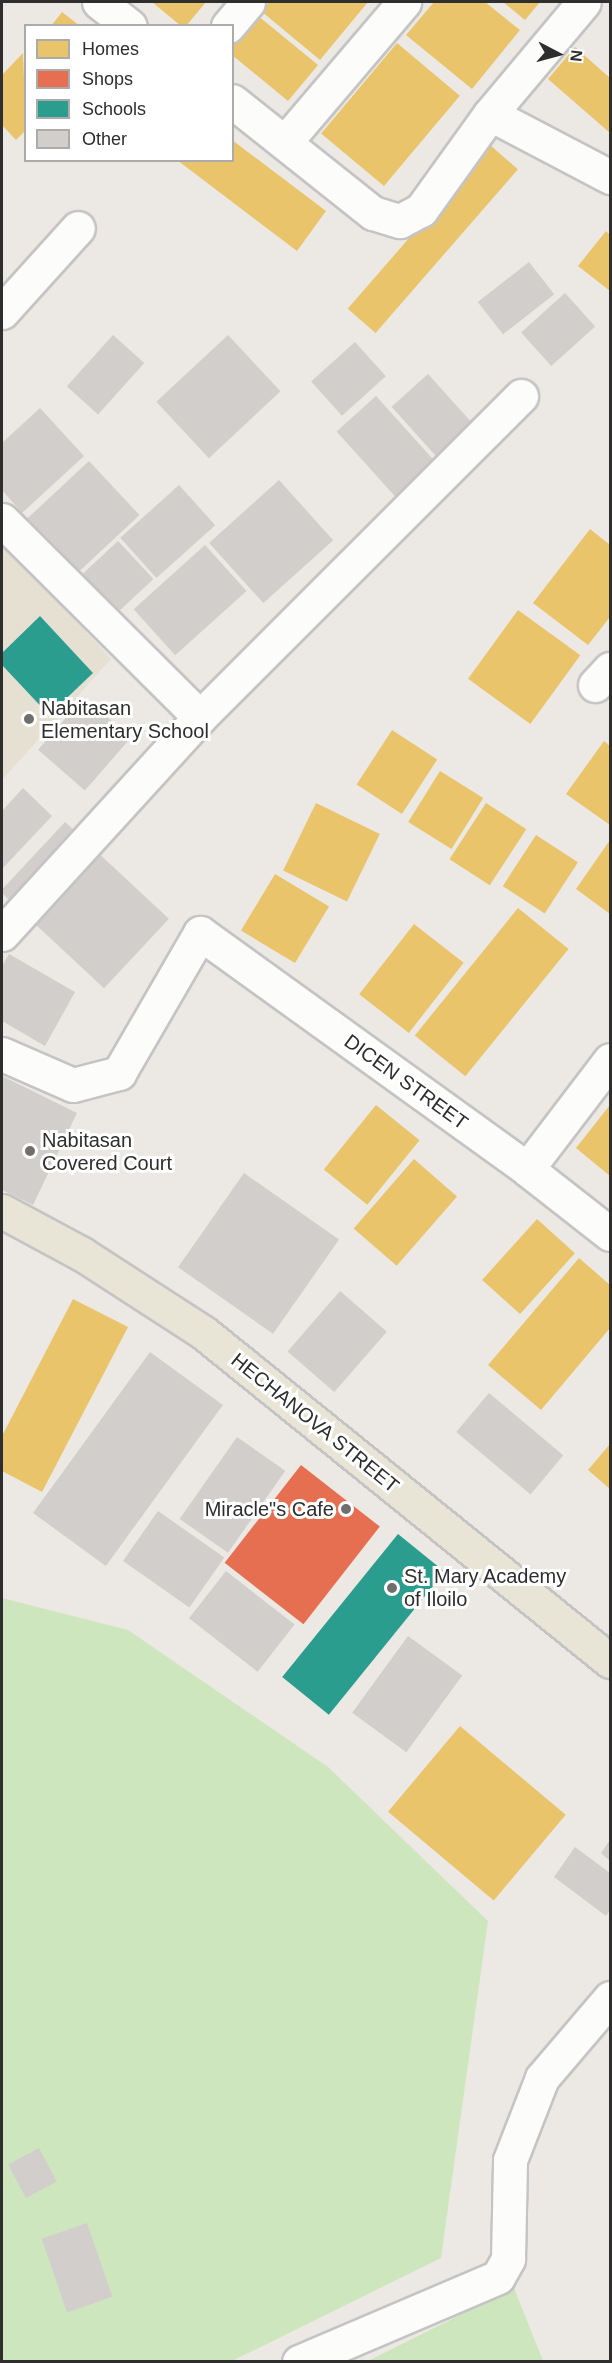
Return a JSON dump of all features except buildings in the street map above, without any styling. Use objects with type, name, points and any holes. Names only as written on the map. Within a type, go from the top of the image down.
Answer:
[{"type":"main road","name":"HECHANOVA STREET","points":[[2,1211],[82,1254],[204,1333],[610,1661]]},
{"type":"street","points":[[99,2],[127,24]]},
{"type":"street","points":[[230,24],[248,2]]},
{"type":"street","points":[[285,142],[404,2]]},
{"type":"street","points":[[234,103],[373,213],[400,220],[421,210],[490,114],[584,2]]},
{"type":"street","points":[[490,114],[610,177]]},
{"type":"street","points":[[2,312],[78,228]]},
{"type":"street","points":[[2,934],[200,717],[521,396]]},
{"type":"street","points":[[2,520],[200,717]]},
{"type":"street","name":"DICEN STREET","points":[[2,1054],[73,1085],[119,1073],[200,933],[527,1169],[610,1234]]},
{"type":"street","points":[[527,1169],[610,1060]]},
{"type":"street","points":[[299,2361],[498,2277],[508,2259],[510,2160],[542,2078],[610,1998]]},
{"type":"shaded area","name":"Nabitasan Elementary School","points":[[2,540],[111,659],[2,780]]},
{"type":"green space","points":[[2,1598],[128,1630],[328,1767],[488,1921],[441,2258],[232,2361],[2,2362]]},
{"type":"green space","points":[[514,2288],[543,2361],[368,2361]]},
{"type":"place","name":"Nabitasan Elementary School","points":[[29,719]]},
{"type":"place","name":"Nabitasan Covered Court","points":[[30,1151]]},
{"type":"place","name":"Miracle\"s Cafe","points":[[346,1509]]},
{"type":"place","name":"St. Mary Academy of Iloilo","points":[[392,1588]]}]
